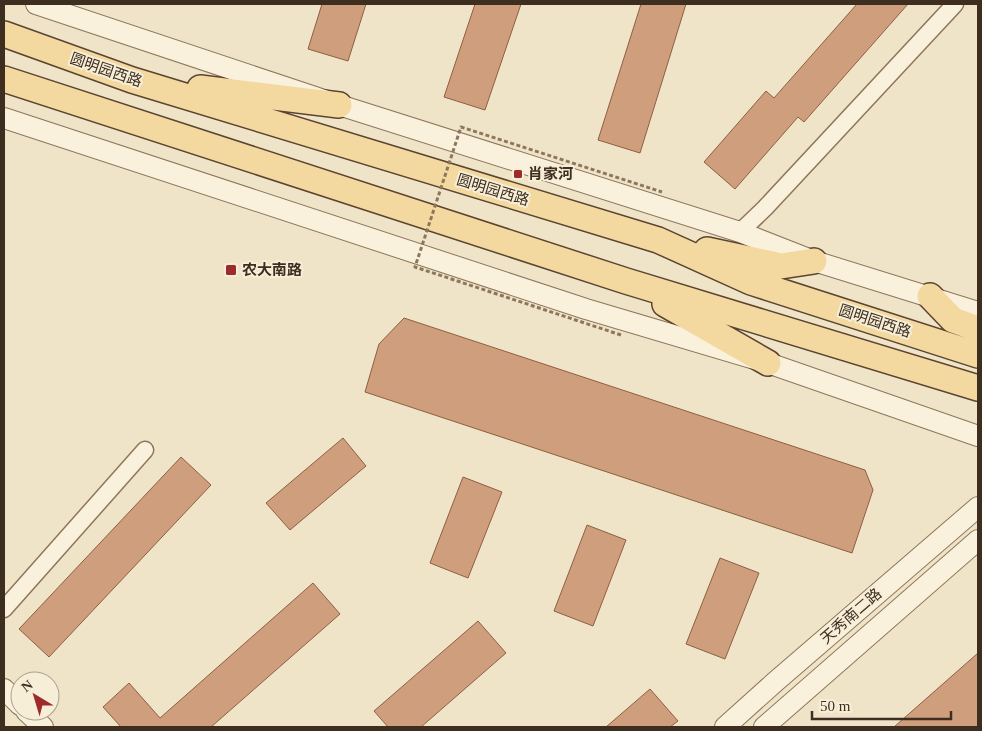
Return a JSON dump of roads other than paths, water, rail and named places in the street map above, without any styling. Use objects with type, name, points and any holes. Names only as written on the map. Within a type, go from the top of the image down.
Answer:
[{"type":"main road","name":"圆明园西路","points":[[4,34],[132,80],[658,240],[751,282],[978,355]]},
{"type":"main road","points":[[4,79],[626,281],[978,388]]},
{"type":"main road","points":[[132,80],[339,105]]},
{"type":"main road","points":[[658,240],[781,266],[814,261]]},
{"type":"main road","points":[[626,281],[768,363]]},
{"type":"main road","points":[[930,296],[953,320],[978,329]]},
{"type":"street","points":[[36,4],[339,105],[740,232],[814,261],[978,312]]},
{"type":"street","points":[[740,232],[765,208],[955,4]]},
{"type":"street","points":[[4,118],[586,309],[768,363],[978,436]]},
{"type":"street","points":[[4,610],[145,450]]},
{"type":"street","name":"天秀南二路","points":[[725,727],[978,507]]},
{"type":"street","name":"天秀南二路","points":[[771,725],[978,540]]},
{"type":"place","name":"肖家河","points":[[518,174]]},
{"type":"place","name":"农大南路","points":[[231,270]]}]
